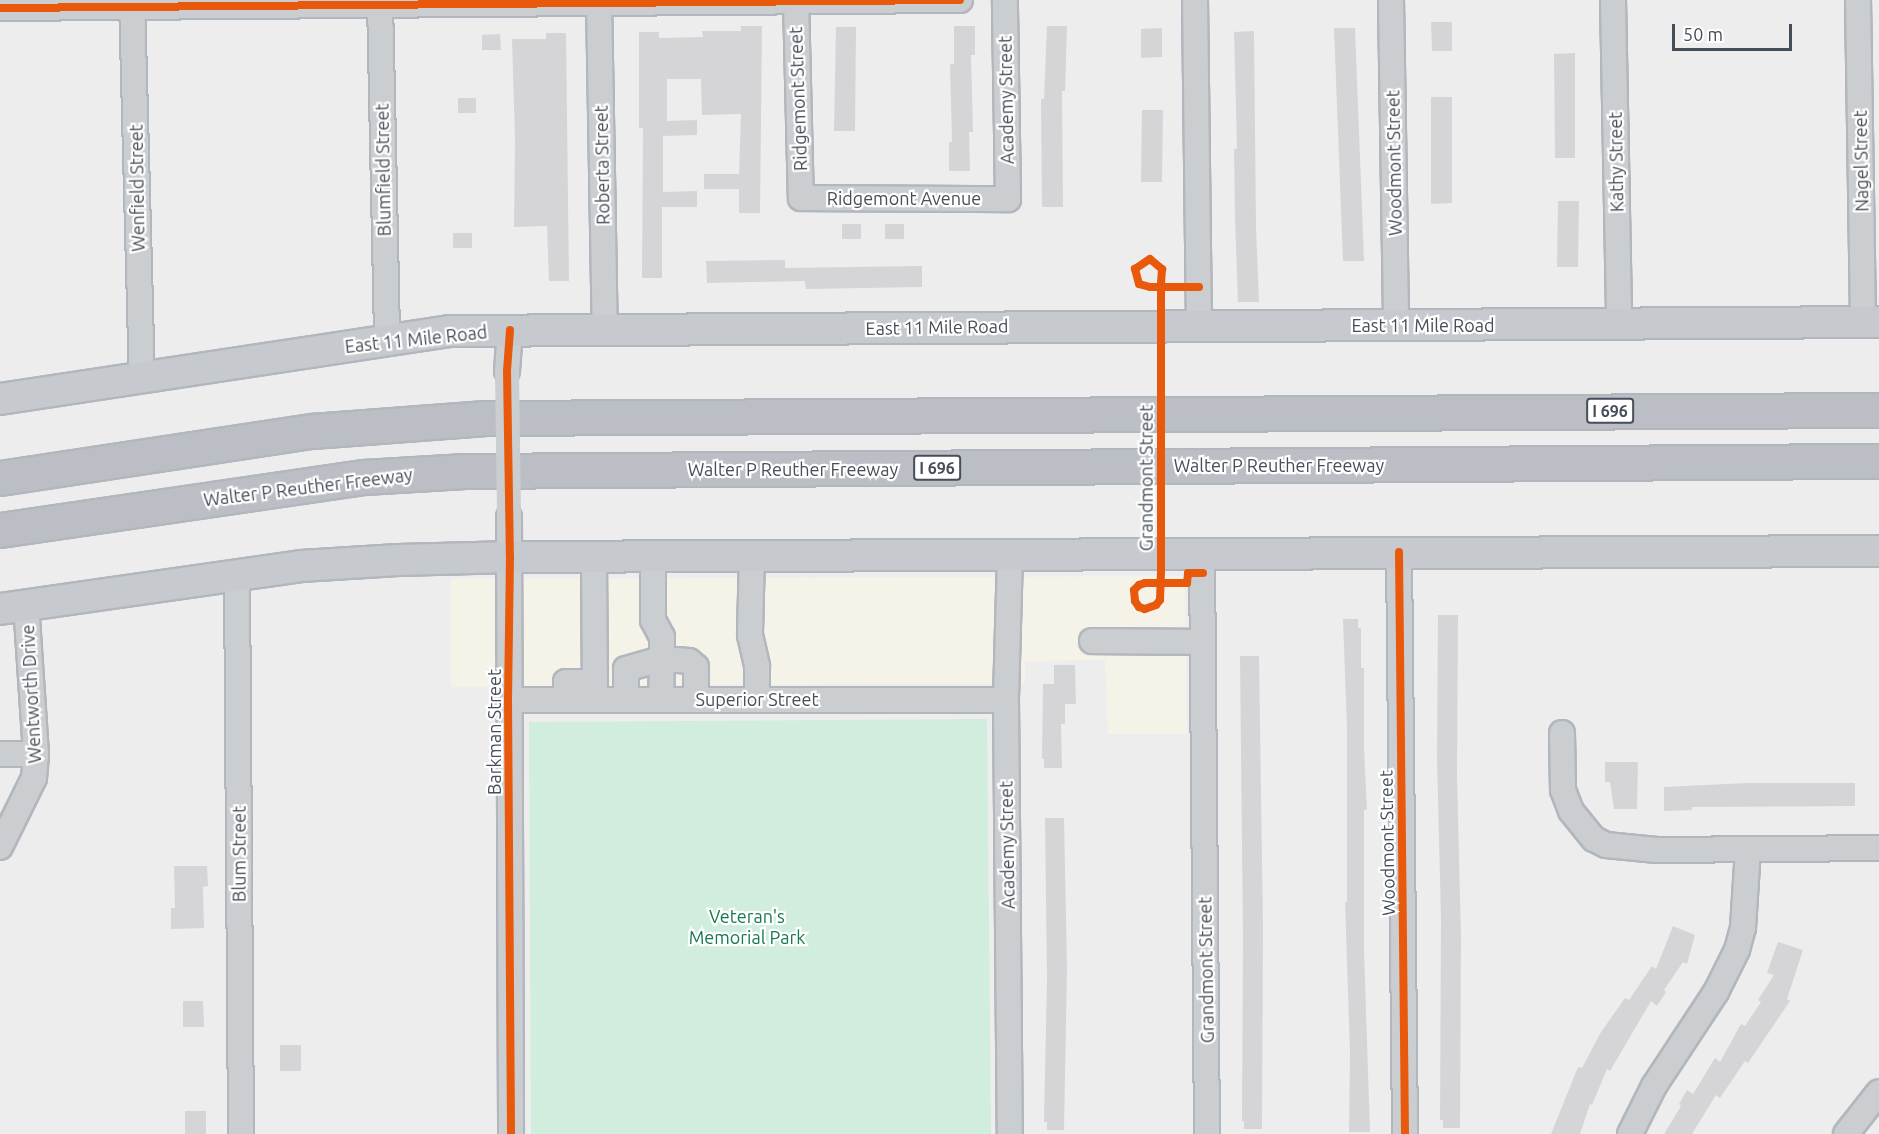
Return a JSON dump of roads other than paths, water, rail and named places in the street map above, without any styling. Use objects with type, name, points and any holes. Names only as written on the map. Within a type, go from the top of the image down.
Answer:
[{"type":"highway","name":"I 696","points":[[0,478],[312,431],[486,418],[1879,410]]},
{"type":"highway","name":"Walter P Reuther Freeway","points":[[0,530],[364,477],[465,471],[1879,461]]},
{"type":"main road","name":"East 11 Mile Road","points":[[0,399],[142,376],[450,332],[1871,322]]},
{"type":"main road","points":[[13,607],[237,575],[355,562],[510,557],[1879,550]]},
{"type":"street","points":[[0,8],[132,3],[960,0]]},
{"type":"street","name":"Academy Street","points":[[1005,0],[1008,199]]},
{"type":"street","points":[[1195,0],[1199,325]]},
{"type":"street","name":"Woodmont Street","points":[[1391,0],[1396,325]]},
{"type":"street","name":"Kathy Street","points":[[1613,0],[1619,323]]},
{"type":"street","name":"Nagel Street","points":[[1858,0],[1871,322]]},
{"type":"street","name":"Ridgemont Street","points":[[796,1],[801,198]]},
{"type":"street","name":"Roberta Street","points":[[599,2],[605,331]]},
{"type":"street","name":"Wenfield Street","points":[[132,3],[142,376]]},
{"type":"street","name":"Blumfield Street","points":[[380,3],[387,340]]},
{"type":"street","name":"Ridgemont Avenue","points":[[801,198],[1008,199]]},
{"type":"street","name":"Barkman Street","points":[[510,330],[507,371],[510,557],[508,700],[511,1134]]},
{"type":"street","name":"Woodmont Street","points":[[1399,552],[1405,1134]]},
{"type":"street","name":"Grandmont Street","points":[[1203,554],[1207,1134]]},
{"type":"street","name":"Academy Street","points":[[1010,555],[1006,700],[1010,1134]]},
{"type":"street","points":[[653,556],[653,620],[662,637],[661,700]]},
{"type":"street","points":[[752,556],[750,635],[757,666],[757,699]]},
{"type":"street","points":[[594,557],[595,691]]},
{"type":"street","name":"Blum Street","points":[[237,575],[241,1134]]},
{"type":"street","name":"Wentworth Drive","points":[[0,848],[34,778],[36,754],[13,607]]},
{"type":"street","points":[[1092,640],[1203,642]]},
{"type":"street","points":[[626,699],[626,669],[662,659],[689,661],[696,667],[696,699]]},
{"type":"street","name":"Superior Street","points":[[508,700],[566,700],[595,691],[626,699],[661,700],[1006,700]]},
{"type":"street","points":[[1562,733],[1563,790],[1571,811],[1594,839],[1624,849],[1879,848]]},
{"type":"street","points":[[0,754],[36,754]]},
{"type":"street","points":[[1630,1134],[1654,1086],[1716,992],[1737,950],[1743,928],[1748,849]]},
{"type":"street","points":[[1846,1134],[1879,1092]]},
{"type":"park label","name":"Veteran's Memorial Park","points":[[747,927]]}]
